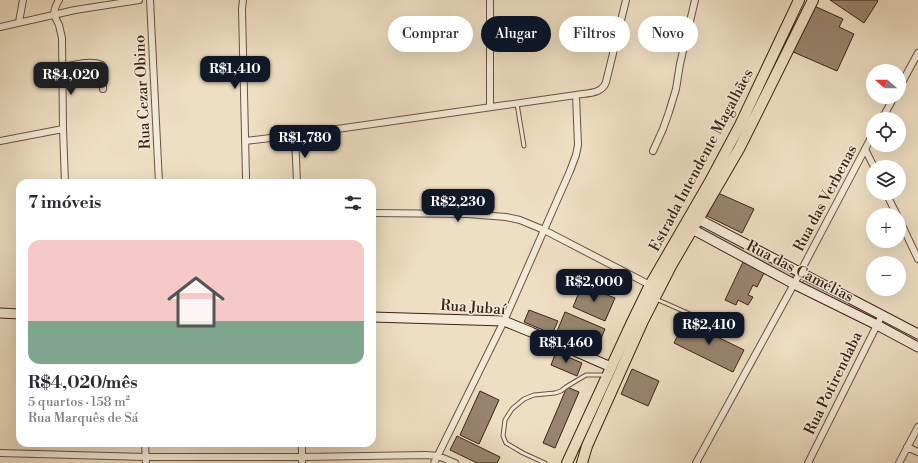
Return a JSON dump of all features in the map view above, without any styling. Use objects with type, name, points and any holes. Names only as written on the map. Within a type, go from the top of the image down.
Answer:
[{"type":"main road","name":"Estrada Intendente Magalhães","points":[[567,463],[650,285],[709,183],[740,125],[799,0]]},
{"type":"main road","name":"Estrada Intendente Magalhães","points":[[582,463],[587,446],[654,298],[746,135],[812,0]]},
{"type":"street","points":[[19,22],[23,0]]},
{"type":"street","points":[[59,0],[54,10],[54,15],[60,25],[62,38],[65,179]]},
{"type":"street","points":[[0,27],[75,10],[139,0]]},
{"type":"street","name":"Rua Cezar Obino","points":[[150,0],[159,179]]},
{"type":"street","points":[[243,0],[246,179]]},
{"type":"street","points":[[490,0],[490,107]]},
{"type":"street","points":[[245,141],[576,95],[600,90],[604,87],[606,82],[626,0]]},
{"type":"street","points":[[653,151],[663,129],[676,89],[694,0]]},
{"type":"street","points":[[906,75],[918,53]]},
{"type":"street","points":[[62,68],[92,63],[102,65],[103,89]]},
{"type":"street","points":[[434,463],[504,321],[570,171],[576,155],[578,144],[576,95]]},
{"type":"street","points":[[0,141],[63,129]]},
{"type":"street","points":[[295,135],[296,179]]},
{"type":"street","points":[[865,148],[871,160]]},
{"type":"street","name":"Rua das Verbenas","points":[[696,463],[800,273],[865,148]]},
{"type":"street","points":[[376,213],[468,214],[496,216],[520,220],[544,230],[650,285]]},
{"type":"street","name":"Rua das Camélias","points":[[698,219],[918,334]]},
{"type":"street","name":"Rua das Camélias","points":[[692,230],[918,347]]},
{"type":"street","points":[[906,234],[918,259]]},
{"type":"street","points":[[0,313],[16,314]]},
{"type":"street","name":"Rua Potirendaba","points":[[808,463],[882,315]]},
{"type":"street","name":"Rua Jubaí","points":[[376,317],[504,321],[531,332],[609,371]]},
{"type":"street","points":[[899,463],[918,427]]},
{"type":"street","points":[[145,447],[146,460]]},
{"type":"street","points":[[302,447],[302,460]]},
{"type":"street","points":[[907,447],[918,452]]},
{"type":"street","points":[[0,453],[146,460],[302,460],[438,456],[455,463]]},
{"type":"lane","points":[[517,103],[524,146]]},
{"type":"lane","points":[[654,298],[690,314]]},
{"type":"lane","points":[[545,463],[506,443],[503,436],[505,420],[512,409],[524,399],[534,395],[561,391],[586,375],[609,371]]},
{"type":"shaded area","points":[[704,226],[794,274],[792,278],[701,232],[701,228]]},
{"type":"shaded area","points":[[806,279],[874,316],[873,319],[802,285],[802,282]]},
{"type":"building","points":[[830,0],[877,0],[878,1],[864,23]]},
{"type":"building","points":[[812,5],[843,19],[839,27],[854,34],[837,71],[791,51]]},
{"type":"building","points":[[718,193],[754,209],[742,233],[707,216]]},
{"type":"building","points":[[743,262],[764,273],[757,287],[753,285],[748,295],[753,297],[748,305],[738,300],[736,305],[725,300]]},
{"type":"building","points":[[582,285],[615,298],[605,321],[573,307]]},
{"type":"building","points":[[529,310],[558,321],[552,334],[524,322]]},
{"type":"building","points":[[565,312],[605,329],[595,353],[555,336]]},
{"type":"building","points":[[685,321],[744,350],[733,372],[674,343]]},
{"type":"building","points":[[556,352],[582,363],[577,376],[551,365]]},
{"type":"building","points":[[632,369],[659,381],[648,406],[621,394]]},
{"type":"building","points":[[567,387],[579,392],[555,448],[543,443]]},
{"type":"building","points":[[480,391],[499,400],[479,444],[460,435]]},
{"type":"building","points":[[457,436],[500,457],[497,463],[477,463],[450,450]]}]
